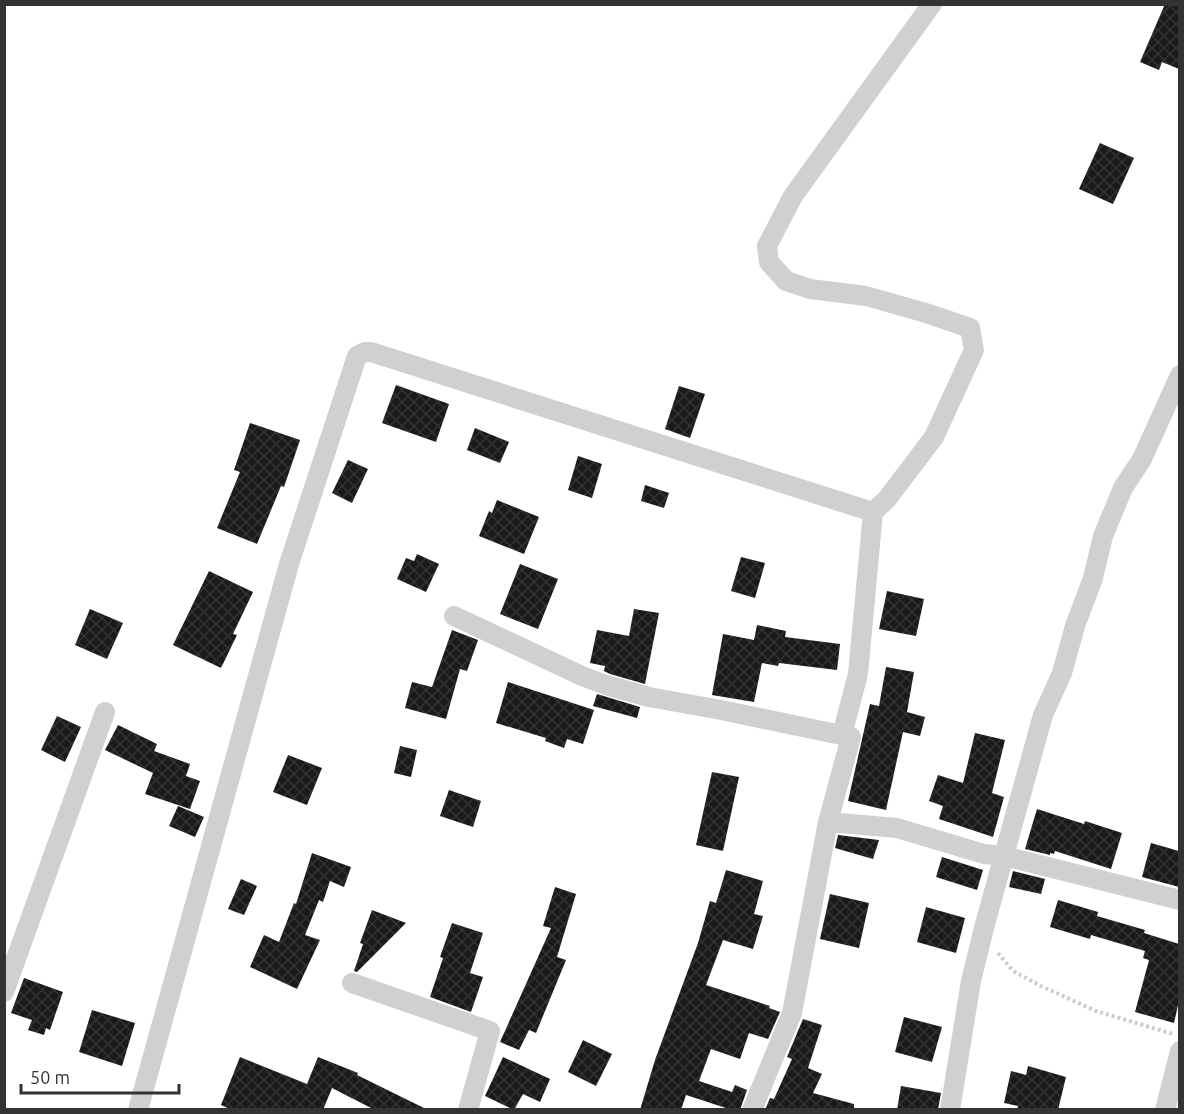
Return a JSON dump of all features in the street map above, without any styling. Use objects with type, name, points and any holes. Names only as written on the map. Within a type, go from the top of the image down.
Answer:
[{"type":"street","points":[[842,735],[858,674],[873,512],[887,499],[934,436],[974,350],[970,328],[866,296],[810,289],[786,281],[768,262],[767,246],[793,196],[932,4]]},
{"type":"street","points":[[138,1110],[289,564],[357,356],[370,352],[873,512]]},
{"type":"street","points":[[950,1110],[971,981],[1043,715],[1062,673],[1075,626],[1093,578],[1103,536],[1123,488],[1142,459],[1172,396],[1179,375]]},
{"type":"street","points":[[454,616],[606,685],[649,697],[851,737],[828,822],[792,1013],[752,1110]]},
{"type":"street","points":[[4,992],[105,712]]},
{"type":"street","points":[[828,822],[897,828],[984,854],[1004,856],[1179,900]]},
{"type":"street","points":[[352,983],[490,1031],[468,1110]]},
{"type":"street","points":[[1165,1110],[1179,1051]]},
{"type":"path","points":[[985,924],[996,951],[1012,971],[1096,1011],[1179,1036]]},
{"type":"building","points":[[1165,4],[1179,4],[1179,69],[1162,62],[1159,70],[1140,62]]},
{"type":"building","points":[[1100,143],[1134,158],[1113,204],[1079,189]]},
{"type":"building","points":[[396,385],[449,404],[436,442],[382,423]]},
{"type":"building","points":[[679,386],[705,394],[690,438],[665,429]]},
{"type":"building","points":[[250,423],[300,440],[284,487],[281,486],[257,544],[217,528],[240,472],[234,470]]},
{"type":"building","points":[[475,428],[509,442],[500,463],[467,450]]},
{"type":"building","points":[[578,456],[602,464],[592,498],[568,490]]},
{"type":"building","points":[[348,460],[368,469],[352,503],[332,493]]},
{"type":"building","points":[[645,485],[669,493],[664,508],[641,501]]},
{"type":"building","points":[[497,500],[539,517],[524,554],[479,536],[489,511],[492,513]]},
{"type":"building","points":[[417,554],[439,564],[426,592],[397,579],[406,558],[414,561]]},
{"type":"building","points":[[741,557],[765,563],[755,598],[731,591]]},
{"type":"building","points":[[520,564],[558,579],[538,629],[500,614]]},
{"type":"building","points":[[209,571],[253,592],[233,634],[237,635],[221,668],[173,645]]},
{"type":"building","points":[[887,591],[924,599],[916,636],[879,629]]},
{"type":"building","points":[[90,609],[123,623],[107,659],[75,645]]},
{"type":"building","points":[[634,609],[659,613],[645,684],[610,674],[604,671],[605,666],[590,663],[597,630],[629,636]]},
{"type":"building","points":[[757,625],[786,631],[785,637],[840,644],[837,670],[762,663],[754,702],[712,695],[723,634],[754,640]]},
{"type":"building","points":[[452,630],[478,640],[467,671],[460,669],[446,719],[405,708],[412,682],[432,687]]},
{"type":"building","points":[[886,667],[914,672],[907,712],[925,717],[920,736],[903,732],[886,810],[848,801],[870,704],[879,706]]},
{"type":"building","points":[[508,682],[594,710],[583,744],[567,739],[564,748],[545,741],[546,738],[496,723]]},
{"type":"building","points":[[597,694],[640,707],[637,718],[593,706]]},
{"type":"building","points":[[57,716],[81,727],[65,762],[41,750]]},
{"type":"building","points":[[118,725],[157,744],[154,751],[190,764],[186,776],[200,781],[190,809],[145,794],[153,773],[105,750]]},
{"type":"building","points":[[975,733],[1005,740],[992,793],[1004,797],[993,837],[939,819],[943,806],[929,801],[938,775],[963,783]]},
{"type":"building","points":[[400,746],[417,750],[411,777],[394,773]]},
{"type":"building","points":[[288,755],[322,768],[307,805],[273,792]]},
{"type":"building","points":[[712,772],[739,777],[723,851],[696,845]]},
{"type":"building","points":[[449,790],[481,801],[473,827],[440,816]]},
{"type":"building","points":[[178,806],[204,817],[195,837],[169,826]]},
{"type":"building","points":[[1037,809],[1122,833],[1111,869],[1055,851],[1050,855],[1025,849]]},
{"type":"building","points":[[838,835],[879,840],[873,859],[835,848]]},
{"type":"building","points":[[1151,843],[1179,851],[1179,887],[1142,877]]},
{"type":"building","points":[[312,853],[351,867],[344,887],[330,881],[323,902],[319,900],[305,935],[320,940],[297,989],[250,967],[264,935],[279,942],[294,903],[296,904]]},
{"type":"building","points":[[942,857],[983,870],[977,890],[936,877]]},
{"type":"building","points":[[726,870],[763,881],[754,914],[763,916],[753,949],[723,940],[706,985],[770,1006],[769,1008],[780,1012],[768,1039],[749,1033],[740,1059],[711,1049],[699,1081],[732,1092],[735,1085],[747,1090],[740,1110],[732,1110],[686,1095],[681,1110],[640,1110],[655,1060],[698,943],[710,901],[716,903]]},
{"type":"building","points":[[1013,871],[1045,879],[1041,894],[1009,887]]},
{"type":"building","points":[[241,879],[257,886],[244,915],[228,909]]},
{"type":"building","points":[[555,887],[576,894],[557,957],[566,960],[536,1033],[529,1030],[519,1050],[500,1042],[551,928],[543,926]]},
{"type":"building","points":[[830,894],[869,903],[859,948],[820,939]]},
{"type":"building","points":[[1058,900],[1098,912],[1097,916],[1145,930],[1144,933],[1179,944],[1179,1001],[1174,1023],[1135,1012],[1149,960],[1143,958],[1145,951],[1091,935],[1090,939],[1050,927]]},
{"type":"building","points":[[926,907],[965,918],[956,953],[917,942]]},
{"type":"building","points":[[372,910],[406,923],[357,972],[354,971],[363,944],[360,943]]},
{"type":"building","points":[[452,923],[483,933],[470,973],[483,977],[471,1012],[430,997],[443,958],[440,957]]},
{"type":"building","points":[[24,978],[63,992],[50,1030],[46,1028],[44,1035],[28,1030],[32,1020],[11,1013]]},
{"type":"building","points":[[92,1010],[135,1023],[122,1066],[79,1052]]},
{"type":"building","points":[[904,1017],[942,1027],[932,1062],[895,1052]]},
{"type":"building","points":[[803,1019],[822,1025],[808,1068],[822,1074],[813,1093],[854,1104],[854,1110],[765,1110],[770,1098],[774,1099],[792,1059],[787,1057]]},
{"type":"building","points":[[583,1040],[612,1054],[596,1086],[568,1072]]},
{"type":"building","points":[[240,1057],[307,1084],[318,1057],[358,1073],[357,1075],[428,1110],[375,1110],[332,1088],[323,1110],[232,1110],[221,1105]]},
{"type":"building","points":[[503,1057],[550,1079],[540,1102],[523,1094],[514,1110],[485,1096]]},
{"type":"building","points":[[1028,1066],[1066,1077],[1058,1110],[1017,1110],[1018,1106],[1004,1103],[1011,1071],[1026,1075]]},
{"type":"building","points":[[901,1086],[941,1093],[938,1110],[897,1110]]}]
